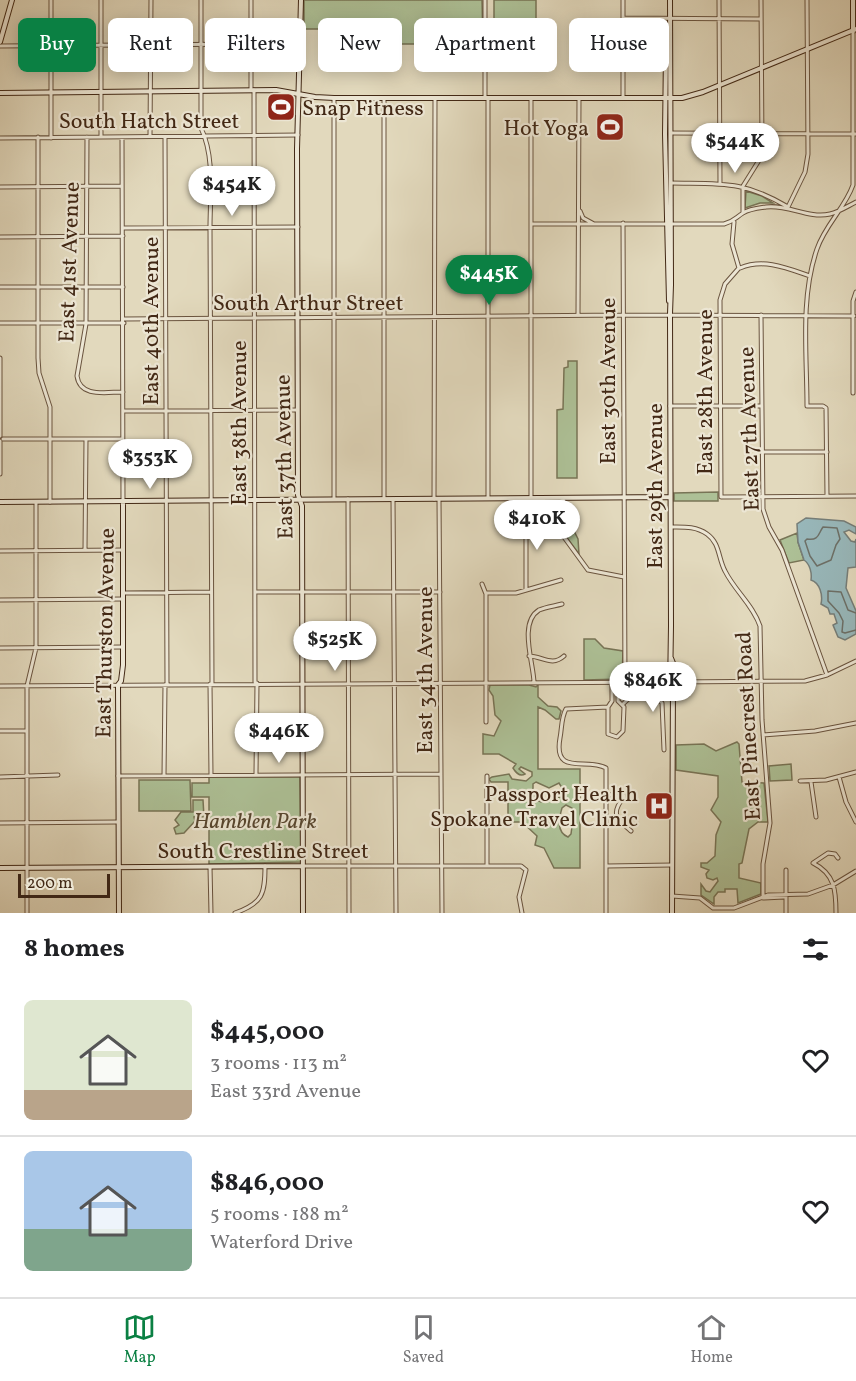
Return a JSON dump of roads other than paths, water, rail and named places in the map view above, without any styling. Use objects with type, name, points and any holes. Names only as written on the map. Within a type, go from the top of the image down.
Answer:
[{"type":"street","points":[[12,0],[0,44],[18,45]]},
{"type":"street","points":[[51,0],[51,18]]},
{"type":"street","points":[[101,0],[101,137]]},
{"type":"street","points":[[151,0],[151,18]]},
{"type":"street","points":[[201,0],[201,128],[209,157],[210,228],[211,776]]},
{"type":"street","name":"East 38th Avenue","points":[[251,0],[251,18]]},
{"type":"street","name":"East 37th Avenue","points":[[301,0],[297,410],[298,495],[302,506],[303,913]]},
{"type":"street","points":[[485,0],[488,498]]},
{"type":"street","points":[[623,0],[623,18]]},
{"type":"street","name":"East 29th Avenue","points":[[670,0],[666,51],[671,133],[672,913]]},
{"type":"street","points":[[719,0],[720,183]]},
{"type":"street","points":[[742,213],[743,186],[758,162],[762,134],[761,0]]},
{"type":"street","points":[[788,207],[806,172],[808,154],[807,0]]},
{"type":"street","points":[[827,496],[826,407],[807,406],[807,315],[810,276],[822,237],[841,210],[853,184],[853,0]]},
{"type":"street","points":[[670,18],[761,19]]},
{"type":"street","points":[[2,94],[276,90],[315,98],[668,99],[693,96],[854,30]]},
{"type":"street","points":[[96,45],[108,45]]},
{"type":"street","points":[[193,45],[205,45]]},
{"type":"street","points":[[51,72],[51,138]]},
{"type":"street","points":[[150,137],[151,72]]},
{"type":"street","name":"East 38th Avenue","points":[[252,72],[256,775]]},
{"type":"street","points":[[623,72],[623,98]]},
{"type":"street","points":[[334,98],[334,499]]},
{"type":"street","points":[[384,98],[384,499]]},
{"type":"street","name":"East 34th Avenue","points":[[435,98],[434,317],[440,592],[442,913]]},
{"type":"street","points":[[531,98],[531,498]]},
{"type":"street","points":[[578,315],[579,98]]},
{"type":"street","name":"East 29th Avenue","points":[[668,99],[666,223],[670,315]]},
{"type":"street","points":[[671,133],[854,134]]},
{"type":"street","name":"South Hatch Street","points":[[0,138],[298,135]]},
{"type":"street","points":[[38,137],[38,366],[50,407],[50,502]]},
{"type":"street","name":"East 41st Avenue","points":[[87,137],[86,324],[77,376],[81,387],[91,392],[123,392]]},
{"type":"street","name":"East Thurston Avenue","points":[[119,913],[118,685],[122,675],[123,647],[122,137]]},
{"type":"street","name":"East 40th Avenue","points":[[164,776],[167,592],[165,137]]},
{"type":"street","points":[[671,183],[720,183],[743,186],[765,194],[788,207]]},
{"type":"street","points":[[853,184],[856,191]]},
{"type":"street","points":[[0,187],[122,186]]},
{"type":"street","points":[[810,276],[789,268],[765,263],[739,268],[732,244],[734,222],[742,213],[768,206],[788,207],[814,214],[832,214],[856,202]]},
{"type":"street","points":[[578,203],[583,218],[595,224]]},
{"type":"street","points":[[531,224],[724,224],[734,222]]},
{"type":"street","name":"East 30th Avenue","points":[[623,223],[625,682]]},
{"type":"street","points":[[123,228],[298,227]]},
{"type":"street","points":[[0,237],[123,236]]},
{"type":"street","name":"East 28th Avenue","points":[[739,268],[728,280],[721,293],[721,497],[763,497]]},
{"type":"street","points":[[0,287],[123,287]]},
{"type":"street","points":[[853,393],[853,301],[856,292]]},
{"type":"street","name":"South Arthur Street","points":[[0,324],[86,324],[166,319],[578,315],[854,316]]},
{"type":"street","name":"East 27th Avenue","points":[[761,315],[765,517],[782,550],[827,675]]},
{"type":"street","points":[[0,358],[0,474]]},
{"type":"street","points":[[670,406],[762,406]]},
{"type":"street","points":[[123,411],[297,410]]},
{"type":"street","points":[[1,439],[122,439]]},
{"type":"street","points":[[86,439],[86,550]]},
{"type":"street","points":[[762,452],[827,452]]},
{"type":"street","points":[[763,497],[856,496]]},
{"type":"street","points":[[0,502],[670,497]]},
{"type":"street","points":[[348,499],[349,913]]},
{"type":"street","points":[[393,499],[396,913]]},
{"type":"street","points":[[526,532],[556,526],[563,513],[561,501],[563,499]]},
{"type":"street","points":[[27,913],[27,686],[36,648],[36,502]]},
{"type":"street","points":[[526,512],[526,590]]},
{"type":"street","points":[[556,526],[588,570],[624,576]]},
{"type":"street","name":"East Pinecrest Road","points":[[671,527],[697,529],[713,539],[725,572],[756,615],[760,626],[763,735],[770,823],[764,864],[763,898]]},
{"type":"street","points":[[0,551],[123,550]]},
{"type":"street","points":[[487,593],[503,594],[526,590],[561,580]]},
{"type":"street","points":[[482,584],[487,593],[486,723]]},
{"type":"street","points":[[123,593],[211,592]]},
{"type":"street","points":[[255,592],[440,592]]},
{"type":"street","points":[[0,600],[123,599]]},
{"type":"street","points":[[534,683],[534,672],[529,656],[531,620],[536,612],[562,604]]},
{"type":"street","points":[[0,648],[123,647]]},
{"type":"street","points":[[529,656],[537,656],[551,662],[560,660],[564,656]]},
{"type":"street","points":[[0,686],[256,683],[761,683],[805,681],[827,675],[856,661]]},
{"type":"street","points":[[612,682],[612,701],[608,707],[608,734],[617,737],[621,734],[624,727],[623,704],[639,689],[649,690],[662,703],[664,750]]},
{"type":"street","points":[[618,682],[618,701]]},
{"type":"street","points":[[612,701],[623,704]]},
{"type":"street","points":[[606,913],[606,770],[597,765],[569,763],[558,748],[566,710],[608,707]]},
{"type":"street","points":[[763,735],[815,731],[856,723]]},
{"type":"street","points":[[0,731],[27,731]]},
{"type":"street","points":[[800,781],[811,782],[856,772]]},
{"type":"street","points":[[118,776],[441,774]]},
{"type":"street","points":[[0,777],[58,775]]},
{"type":"street","points":[[487,776],[487,866]]},
{"type":"street","points":[[839,777],[846,802],[856,822]]},
{"type":"street","points":[[811,782],[816,817]]},
{"type":"street","points":[[607,796],[623,793],[624,797],[617,807],[616,814],[618,820],[631,831]]},
{"type":"street","points":[[0,823],[118,822]]},
{"type":"street","points":[[836,913],[836,892],[833,885],[825,870],[813,863],[828,854],[835,854],[838,858]]},
{"type":"street","points":[[607,866],[672,865]]},
{"type":"street","points":[[236,913],[248,908],[263,896],[265,866]]},
{"type":"street","name":"South Crestline Street","points":[[0,868],[516,866],[525,868],[526,872],[519,897],[522,913]]},
{"type":"street","points":[[210,867],[211,913]]},
{"type":"street","points":[[786,870],[786,913]]},
{"type":"street","points":[[672,896],[700,898],[713,908],[734,908],[768,895],[808,894],[833,885],[855,873]]},
{"type":"street","points":[[713,908],[713,913]]},
{"type":"water","points":[[806,518],[844,521],[856,527],[856,534],[849,530],[844,532],[851,541],[855,542],[856,539],[856,567],[848,568],[846,588],[856,611],[856,634],[845,640],[838,637],[833,625],[837,623],[834,614],[830,614],[828,608],[821,604],[820,590],[811,580],[810,569],[804,560],[798,542],[797,524]]},
{"type":"place","name":"Snap Fitness","points":[[281,107]]},
{"type":"place","name":"Hot Yoga","points":[[610,127]]},
{"type":"place","name":"Passport Health Spokane Travel Clinic","points":[[659,806]]},
{"type":"park label","name":"Hamblen Park","points":[[255,820]]}]
